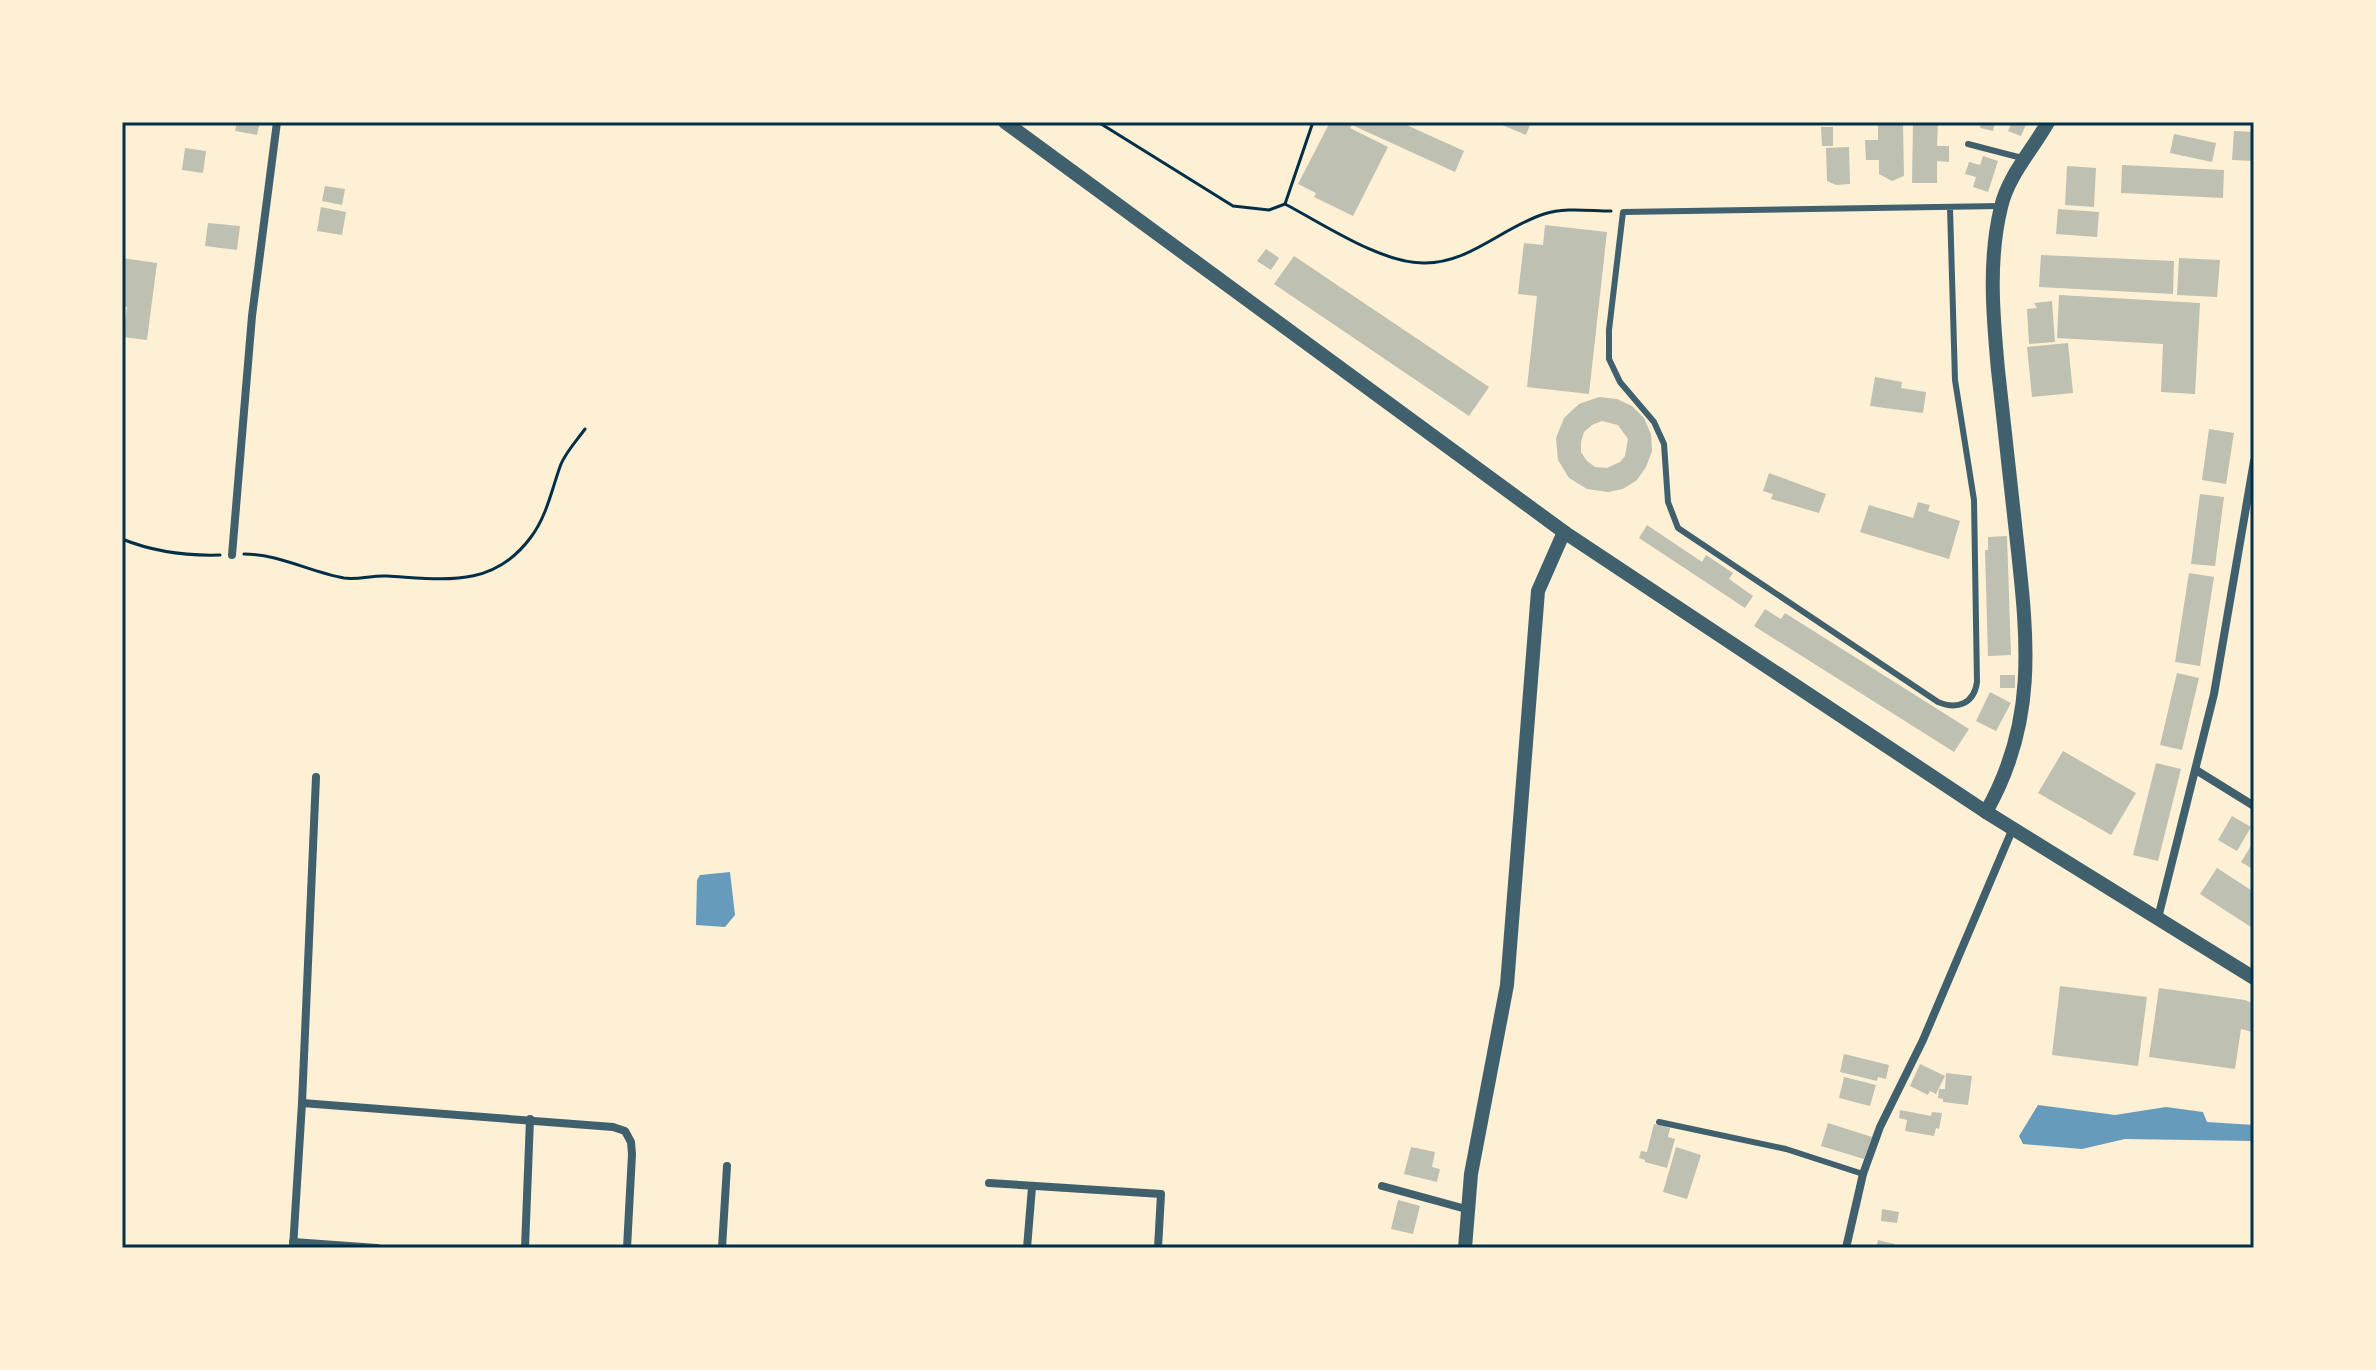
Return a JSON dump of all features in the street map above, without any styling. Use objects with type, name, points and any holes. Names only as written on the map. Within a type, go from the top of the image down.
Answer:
[{"type":"street","points":[[232,555],[252,316],[277,122]]},
{"type":"street","points":[[1005,122],[1564,532],[1986,812],[2254,978]]},
{"type":"street","points":[[1986,812],[2011,755],[2020,722],[2027,672],[2021,582],[1992,303],[1996,233],[2001,206],[2010,183],[2048,122]]},
{"type":"street","points":[[2158,918],[2214,694],[2254,461]]},
{"type":"street","points":[[1465,1248],[1466,1209],[1507,985],[1538,591],[1564,532]]},
{"type":"street","points":[[2196,770],[2254,806]]},
{"type":"street","points":[[316,777],[293,1245],[377,1248]]},
{"type":"street","points":[[1846,1248],[1863,1174],[1880,1127],[1923,1040],[2013,828]]},
{"type":"street","points":[[302,1103],[530,1119],[613,1127],[625,1131],[632,1154],[627,1248]]},
{"type":"street","points":[[525,1248],[530,1119]]},
{"type":"street","points":[[722,1248],[727,1166]]},
{"type":"street","points":[[989,1183],[1161,1194],[1158,1248]]},
{"type":"street","points":[[1382,1186],[1466,1209]]},
{"type":"street","points":[[1027,1248],[1032,1187]]},
{"type":"lane","points":[[1968,144],[2026,159]]},
{"type":"lane","points":[[1950,208],[1955,380],[1974,500],[1977,682],[1972,697],[1962,705],[1949,707],[1678,528],[1668,502],[1664,444],[1654,422],[1620,382],[1609,359],[1609,330],[1623,212],[2001,206]]},
{"type":"lane","points":[[1659,1122],[1786,1149],[1863,1174]]},
{"type":"path","points":[[1098,122],[1233,206],[1269,210],[1285,204],[1360,243],[1391,256],[1424,264],[1453,258],[1478,248],[1542,214],[1566,211],[1623,212]]},
{"type":"path","points":[[1285,204],[1313,122]]},
{"type":"path","points":[[122,539],[143,548],[179,554],[256,554],[343,578],[469,579],[496,569],[517,556],[534,534],[552,494],[562,461],[585,429]]},
{"type":"water","points":[[730,872],[735,915],[725,927],[696,925],[697,880],[700,875]]},
{"type":"water","points":[[2038,1105],[2115,1115],[2166,1107],[2203,1112],[2207,1122],[2254,1125],[2254,1141],[2125,1139],[2082,1149],[2023,1144],[2019,1136]]},
{"type":"building","points":[[237,122],[260,122],[257,135],[235,131]]},
{"type":"building","points":[[1330,122],[1400,122],[1464,151],[1455,172],[1352,125],[1350,128],[1388,147],[1353,216],[1314,197],[1316,193],[1298,184]]},
{"type":"building","points":[[1495,122],[1531,122],[1526,135]]},
{"type":"building","points":[[1903,122],[1904,176],[1892,181],[1879,174],[1879,160],[1866,160],[1865,140],[1878,140],[1878,123]]},
{"type":"building","points":[[1938,122],[1937,146],[1949,146],[1949,162],[1937,161],[1937,183],[1912,183],[1913,123]]},
{"type":"building","points":[[1981,122],[1995,122],[1993,131],[1980,128]]},
{"type":"building","points":[[2012,122],[2027,122],[2021,136],[2008,131]]},
{"type":"building","points":[[1821,127],[1833,127],[1833,146],[1822,146]]},
{"type":"building","points":[[2234,131],[2254,132],[2254,161],[2232,160]]},
{"type":"building","points":[[2174,134],[2216,143],[2212,162],[2170,153]]},
{"type":"building","points":[[1849,147],[1850,184],[1836,185],[1827,181],[1826,148]]},
{"type":"building","points":[[185,148],[206,151],[203,173],[182,170]]},
{"type":"building","points":[[1983,156],[1998,161],[1988,192],[1973,187],[1976,177],[1965,174],[1969,162],[1980,165]]},
{"type":"building","points":[[2122,165],[2224,170],[2223,198],[2121,193]]},
{"type":"building","points":[[2067,166],[2096,168],[2094,207],[2065,205]]},
{"type":"building","points":[[325,186],[345,189],[342,205],[322,201]]},
{"type":"building","points":[[321,207],[346,212],[342,235],[317,231]]},
{"type":"building","points":[[2058,209],[2099,212],[2097,237],[2056,234]]},
{"type":"building","points":[[208,223],[240,226],[237,250],[205,246]]},
{"type":"building","points":[[1545,225],[1607,232],[1589,394],[1527,387],[1537,296],[1518,294],[1524,243],[1543,245]]},
{"type":"building","points":[[1266,249],[1279,258],[1271,270],[1257,261]]},
{"type":"building","points":[[2041,255],[2174,261],[2173,294],[2039,287]]},
{"type":"building","points":[[1294,256],[1489,387],[1469,416],[1274,284]]},
{"type":"building","points":[[122,258],[157,263],[147,340],[123,337],[127,307],[122,306]]},
{"type":"building","points":[[2179,258],[2220,260],[2217,297],[2177,295]]},
{"type":"building","points":[[2059,295],[2200,303],[2195,394],[2161,392],[2163,344],[2057,338]]},
{"type":"building","points":[[2052,301],[2055,342],[2029,344],[2027,309],[2037,308],[2034,303]]},
{"type":"building","points":[[2068,343],[2073,393],[2032,397],[2027,347]]},
{"type":"building","points":[[1875,377],[1902,382],[1901,388],[1926,392],[1923,413],[1870,406]]},
{"type":"building","points":[[1599,397],[1617,399],[1632,406],[1644,418],[1651,434],[1652,451],[1637,480],[1623,489],[1608,492],[1587,489],[1569,478],[1558,460],[1556,438],[1564,418],[1579,404]],"holes":[[[1602,421],[1618,425],[1628,439],[1625,456],[1607,468],[1595,467],[1581,452],[1584,432]]]},
{"type":"building","points":[[2209,429],[2234,433],[2226,484],[2202,480]]},
{"type":"building","points":[[1769,473],[1826,494],[1819,513],[1771,499],[1773,494],[1763,491]]},
{"type":"building","points":[[2200,494],[2224,497],[2215,566],[2191,564]]},
{"type":"building","points":[[1918,502],[1930,505],[1928,511],[1960,521],[1949,559],[1860,532],[1869,505],[1913,518]]},
{"type":"building","points":[[1647,525],[1702,562],[1706,555],[1733,573],[1729,579],[1753,596],[1745,608],[1639,538]]},
{"type":"building","points":[[2007,536],[2011,655],[1988,656],[1985,550],[1988,550],[1988,537]]},
{"type":"building","points":[[2189,573],[2214,577],[2200,666],[2175,662]]},
{"type":"building","points":[[1765,609],[1781,619],[1785,613],[1969,729],[1954,752],[1754,626]]},
{"type":"building","points":[[2177,673],[2199,678],[2182,750],[2160,745]]},
{"type":"building","points":[[2000,675],[2015,675],[2015,688],[2000,688]]},
{"type":"building","points":[[1990,692],[2011,703],[1996,731],[1976,721]]},
{"type":"building","points":[[2063,751],[2136,793],[2111,835],[2038,793]]},
{"type":"building","points":[[2156,763],[2181,769],[2158,861],[2133,855]]},
{"type":"building","points":[[2232,816],[2251,827],[2237,851],[2218,840]]},
{"type":"building","points":[[2254,841],[2254,870],[2241,862]]},
{"type":"building","points":[[2217,868],[2254,892],[2254,929],[2200,894]]},
{"type":"building","points":[[2060,986],[2147,997],[2138,1066],[2052,1055]]},
{"type":"building","points":[[2159,988],[2245,1000],[2254,1004],[2254,1028],[2252,1032],[2241,1029],[2235,1069],[2149,1057]]},
{"type":"building","points":[[1844,1054],[1889,1065],[1886,1079],[1878,1077],[1877,1081],[1840,1072]]},
{"type":"building","points":[[1920,1064],[1945,1076],[1936,1094],[1930,1091],[1928,1095],[1910,1086]]},
{"type":"building","points":[[1946,1073],[1972,1076],[1968,1105],[1943,1102],[1938,1098],[1939,1089],[1945,1089]]},
{"type":"building","points":[[1844,1077],[1876,1085],[1870,1106],[1839,1098]]},
{"type":"building","points":[[1900,1110],[1931,1116],[1932,1112],[1942,1113],[1939,1129],[1936,1128],[1934,1136],[1905,1131],[1907,1120],[1899,1118]]},
{"type":"building","points":[[1828,1123],[1872,1137],[1864,1159],[1821,1146]]},
{"type":"building","points":[[1654,1124],[1670,1128],[1668,1137],[1675,1139],[1667,1168],[1639,1158],[1641,1151],[1647,1152]]},
{"type":"building","points":[[1411,1147],[1435,1152],[1432,1167],[1440,1169],[1437,1182],[1404,1174]]},
{"type":"building","points":[[1676,1147],[1701,1155],[1687,1199],[1663,1192]]},
{"type":"building","points":[[1398,1200],[1420,1206],[1413,1234],[1391,1229]]},
{"type":"building","points":[[1882,1209],[1899,1212],[1897,1223],[1881,1221]]},
{"type":"building","points":[[1878,1240],[1895,1244],[1894,1248],[1876,1248]]}]
